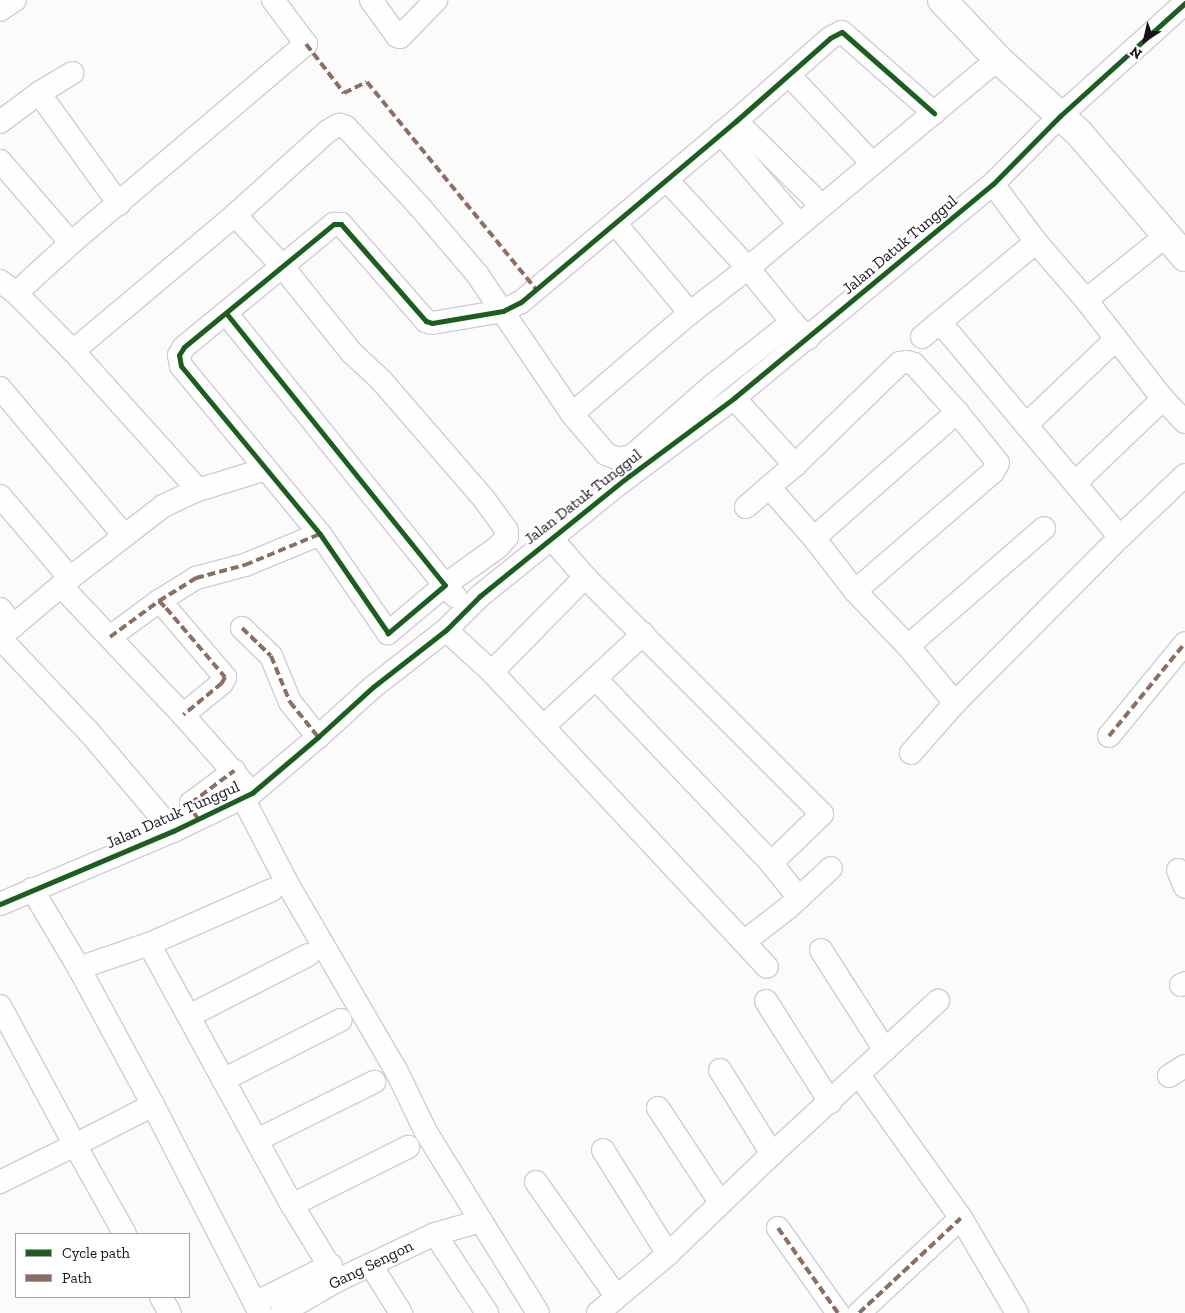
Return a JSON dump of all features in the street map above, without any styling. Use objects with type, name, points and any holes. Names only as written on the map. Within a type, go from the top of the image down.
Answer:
[{"type":"main road","points":[[942,0],[998,59],[1079,133],[1185,256]]},
{"type":"street","points":[[0,10],[15,0]]},
{"type":"street","points":[[198,490],[73,351],[8,287],[71,243],[119,204],[306,44],[273,0]]},
{"type":"street","points":[[371,0],[396,36],[400,37],[436,0]]},
{"type":"street","name":"Jalan Datuk Tunggul","points":[[0,904],[173,831],[247,796],[318,737],[373,687],[446,630],[466,610],[625,479],[734,398],[993,184],[1060,116],[1185,3]]},
{"type":"street","points":[[235,214],[282,266],[352,352],[381,380],[484,499],[507,531],[507,537],[498,547],[445,585],[388,633],[320,534],[181,366],[179,355],[184,347],[282,266],[334,224],[341,224],[426,321],[432,323],[503,311],[521,302],[667,180],[830,38],[842,32],[934,113]]},
{"type":"street","points":[[572,414],[690,312],[748,268],[798,224],[998,59]]},
{"type":"street","points":[[0,122],[39,93],[72,72]]},
{"type":"street","points":[[789,75],[873,164]]},
{"type":"street","points":[[39,93],[119,204]]},
{"type":"street","points":[[73,351],[235,214],[328,131],[339,125],[346,127],[420,207],[477,274],[572,414],[606,454],[619,459],[632,456],[714,384],[792,322]]},
{"type":"street","points":[[729,127],[821,205]]},
{"type":"street","points":[[729,127],[798,224]]},
{"type":"street","points":[[0,161],[71,243]]},
{"type":"street","points":[[667,180],[748,268],[792,322],[808,338]]},
{"type":"street","points":[[993,184],[1036,242],[1086,300],[1163,399],[1185,422]]},
{"type":"street","points":[[615,223],[690,312]]},
{"type":"street","points":[[1086,300],[1168,234]]},
{"type":"street","points":[[922,337],[1036,242]]},
{"type":"street","points":[[226,313],[466,610]]},
{"type":"street","points":[[940,322],[1120,537]]},
{"type":"street","points":[[1026,425],[1116,339]]},
{"type":"street","points":[[746,507],[795,465],[900,363],[914,364],[957,412],[998,463],[993,472],[856,591]]},
{"type":"street","points":[[0,388],[124,535]]},
{"type":"street","points":[[734,398],[795,465]]},
{"type":"street","points":[[1075,483],[1163,399]]},
{"type":"street","points":[[814,538],[957,412]]},
{"type":"street","points":[[5,634],[124,535],[163,506],[198,490],[266,469]]},
{"type":"street","points":[[911,754],[955,703],[1120,537],[1185,475]]},
{"type":"street","points":[[769,487],[814,538],[856,591],[908,646],[955,703]]},
{"type":"street","points":[[0,496],[110,637],[234,771],[287,882],[396,1070],[473,1222],[538,1313]]},
{"type":"street","points":[[908,646],[1044,528]]},
{"type":"street","points":[[110,637],[159,601],[196,578],[245,565],[320,534]]},
{"type":"street","points":[[552,539],[586,577],[822,814],[771,863]]},
{"type":"street","points":[[492,672],[586,577]]},
{"type":"street","points":[[159,601],[225,677],[222,683],[183,715]]},
{"type":"street","points":[[0,609],[5,634],[173,831]]},
{"type":"street","points":[[242,628],[270,656],[290,702],[318,737]]},
{"type":"street","points":[[446,630],[492,672],[766,967]]},
{"type":"street","points":[[543,727],[643,634]]},
{"type":"street","points":[[1109,736],[1185,643]]},
{"type":"street","points":[[596,679],[771,863],[799,898]]},
{"type":"street","points":[[198,819],[191,808],[191,803],[234,771]]},
{"type":"street","points":[[744,942],[799,898],[831,868]]},
{"type":"street","points":[[32,889],[80,968],[153,1104],[258,1308],[334,1273],[292,1205],[149,944]]},
{"type":"street","points":[[80,968],[149,944],[272,890]]},
{"type":"street","points":[[821,950],[885,1050]]},
{"type":"street","points":[[189,1016],[308,955]]},
{"type":"street","points":[[766,1001],[830,1102]]},
{"type":"street","points":[[598,1313],[668,1254],[720,1202],[938,1001]]},
{"type":"street","points":[[0,1006],[124,1233]]},
{"type":"street","points":[[223,1080],[341,1020]]},
{"type":"street","points":[[720,1070],[772,1154]]},
{"type":"street","points":[[859,1075],[960,1218],[1018,1313]]},
{"type":"street","points":[[257,1140],[374,1082]]},
{"type":"street","points":[[0,1182],[153,1104]]},
{"type":"street","points":[[658,1108],[720,1202]]},
{"type":"street","points":[[292,1205],[408,1147]]},
{"type":"street","points":[[603,1150],[668,1254]]},
{"type":"street","points":[[536,1182],[616,1296]]},
{"type":"street","points":[[859,1313],[960,1218]]},
{"type":"street","name":"Gang Sengon","points":[[281,1313],[334,1273],[371,1265],[435,1234],[473,1222]]},
{"type":"street","points":[[778,1228],[838,1313]]},
{"type":"street","points":[[435,1234],[487,1313]]},
{"type":"street","points":[[371,1265],[401,1313]]},
{"type":"street","points":[[162,1298],[170,1313]]},
{"type":"marked path","points":[[306,44],[344,93],[367,82],[536,289]]},
{"type":"marked path","points":[[159,601],[196,578],[245,565],[320,534]]},
{"type":"marked path","points":[[110,637],[159,601],[166,608],[225,677],[222,683],[183,715]]},
{"type":"marked path","points":[[242,628],[271,656],[290,702],[318,737]]},
{"type":"marked path","points":[[1109,736],[1185,643]]},
{"type":"marked path","points":[[198,819],[191,808],[191,803],[234,771]]},
{"type":"marked path","points":[[859,1313],[961,1218]]},
{"type":"marked path","points":[[778,1228],[838,1313]]},
{"type":"cycle path","points":[[0,904],[173,831],[252,793],[373,687],[446,630],[480,596],[625,479],[734,398],[993,184],[1060,116],[1185,3]]},
{"type":"cycle path","points":[[226,313],[445,585],[388,633],[320,534],[181,366],[179,355],[184,347],[334,224],[341,224],[426,321],[432,323],[503,311],[521,302],[736,121],[830,38],[842,32],[934,113]]}]
